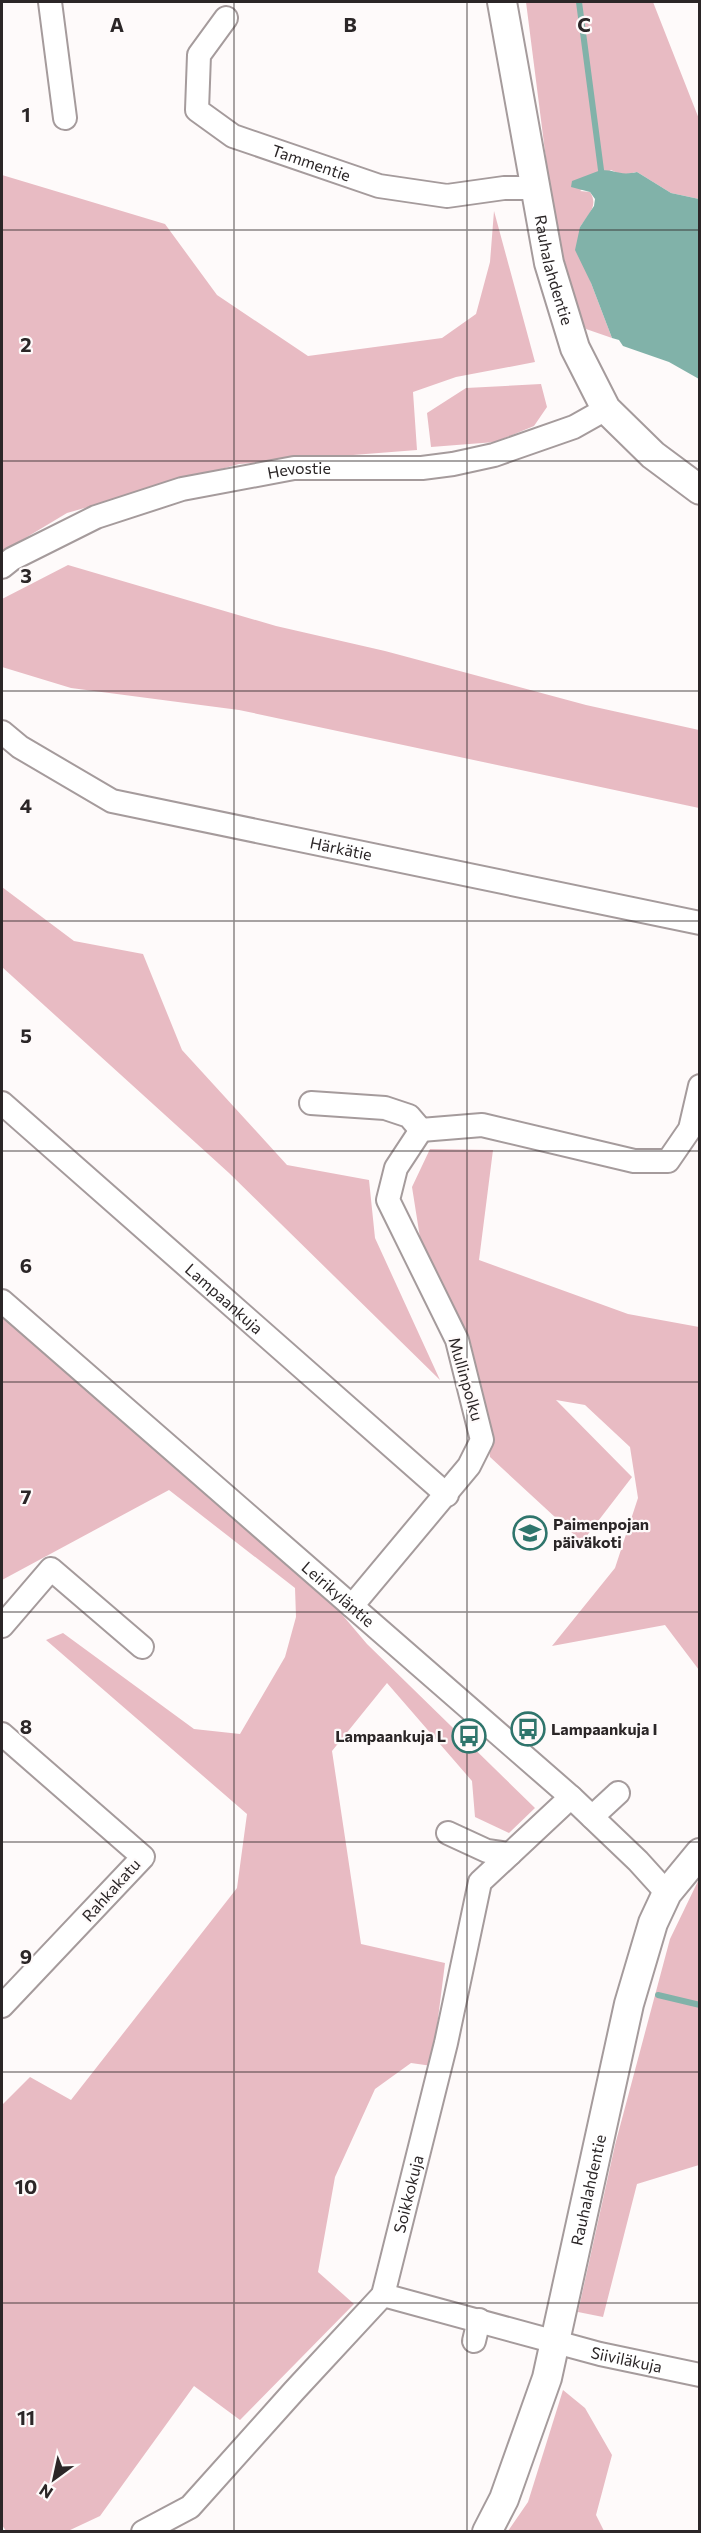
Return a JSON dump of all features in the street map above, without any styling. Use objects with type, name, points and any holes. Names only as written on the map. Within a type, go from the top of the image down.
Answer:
[{"type":"main road","name":"Rauhalahdentie","points":[[502,2],[549,263],[575,348],[606,409],[653,455],[699,490]]},
{"type":"main road","name":"Rauhalahdentie","points":[[487,2532],[504,2499],[548,2378],[629,2004],[653,1923],[667,1893],[699,1853]]},
{"type":"street","points":[[50,2],[65,118]]},
{"type":"street","name":"Tammentie","points":[[226,18],[199,56],[197,110],[233,136],[379,186],[447,196],[504,188],[535,188]]},
{"type":"street","name":"Hevostie","points":[[5,556],[96,517],[182,489],[294,468],[422,468],[453,464],[494,455],[574,427],[606,409]]},
{"type":"street","name":"Härkätie","points":[[2,732],[20,747],[112,801],[699,923]]},
{"type":"street","points":[[311,1103],[385,1108],[409,1116],[421,1130],[482,1125],[634,1161],[668,1161],[690,1129],[699,1086]]},
{"type":"street","name":"Lampaankuja","points":[[2,1102],[447,1495]]},
{"type":"street","name":"Mullinpolku","points":[[352,1606],[447,1495],[469,1466],[482,1440],[457,1340],[388,1200],[396,1168],[421,1130]]},
{"type":"street","name":"Leirikyläntie","points":[[2,1301],[571,1797],[638,1861],[667,1893]]},
{"type":"street","points":[[2,1626],[51,1569],[142,1647]]},
{"type":"street","name":"Rahkakatu","points":[[2,1734],[143,1857],[2,2006]]},
{"type":"street","points":[[592,1817],[618,1793]]},
{"type":"street","name":"Soikkokuja","points":[[143,2532],[190,2507],[383,2295],[446,2043],[480,1882],[571,1797]]},
{"type":"street","points":[[448,1833],[487,1851],[510,1854]]},
{"type":"street","name":"Siiviläkuja","points":[[383,2295],[477,2330],[554,2342],[699,2375]]},
{"type":"shaded area","points":[[526,2],[653,2],[699,119],[699,199],[671,193],[637,172],[622,175],[611,170],[580,191],[590,192],[592,197],[593,206],[580,227],[591,283],[612,338],[586,329],[575,308],[555,230]]},
{"type":"shaded area","points":[[601,170],[637,172],[671,193],[699,199],[699,379],[669,362],[623,346],[619,340],[612,338],[591,283],[575,250],[580,227],[594,206],[595,199],[590,192],[571,187],[572,181]]},
{"type":"shaded area","points":[[2,175],[165,224],[217,295],[308,356],[442,338],[476,314],[490,262],[494,211],[535,362],[456,377],[413,392],[417,450],[239,464],[67,513],[2,552]]},
{"type":"shaded area","points":[[541,384],[547,407],[534,426],[495,442],[431,447],[427,413],[466,388]]},
{"type":"shaded area","points":[[68,565],[276,626],[385,651],[586,705],[699,730],[699,808],[239,710],[71,688],[2,667],[2,599]]},
{"type":"shaded area","points":[[2,887],[74,941],[143,954],[182,1050],[287,1165],[369,1180],[375,1238],[440,1380],[229,1173],[2,967]]},
{"type":"shaded area","points":[[430,1149],[493,1150],[479,1260],[628,1314],[699,1327],[699,1670],[665,1625],[552,1646],[615,1568],[638,1498],[630,1447],[585,1405],[556,1400],[632,1477],[582,1542],[490,1457],[481,1389],[471,1344],[421,1244],[412,1187]]},
{"type":"shaded area","points":[[2,1311],[259,1537],[339,1611],[367,1644],[535,1808],[509,1833],[475,1817],[472,1781],[387,1683],[332,1751],[361,1944],[445,1963],[432,2066],[411,2063],[375,2089],[335,2177],[318,2272],[354,2304],[240,2420],[194,2386],[100,2516],[68,2531],[6,2531],[2,2525],[2,2105],[30,2077],[71,2100],[237,1888],[247,1814],[46,1640],[63,1633],[194,1729],[240,1734],[285,1657],[296,1617],[295,1588],[169,1490],[2,1580]]},
{"type":"shaded area","points":[[699,1879],[699,2165],[637,2184],[603,2317],[578,2312],[615,2145],[670,1939]]},
{"type":"shaded area","points":[[563,2390],[585,2408],[612,2455],[596,2515],[604,2531],[508,2531],[528,2502]]},
{"type":"waterway","points":[[579,2],[601,170]]},
{"type":"waterway","points":[[658,1995],[700,2005]]},
{"type":"place","name":"Paimenpojan päiväkoti","points":[[530,1533]]},
{"type":"place","name":"Lampaankuja I","points":[[528,1729]]},
{"type":"place","name":"Lampaankuja L","points":[[469,1736]]}]
